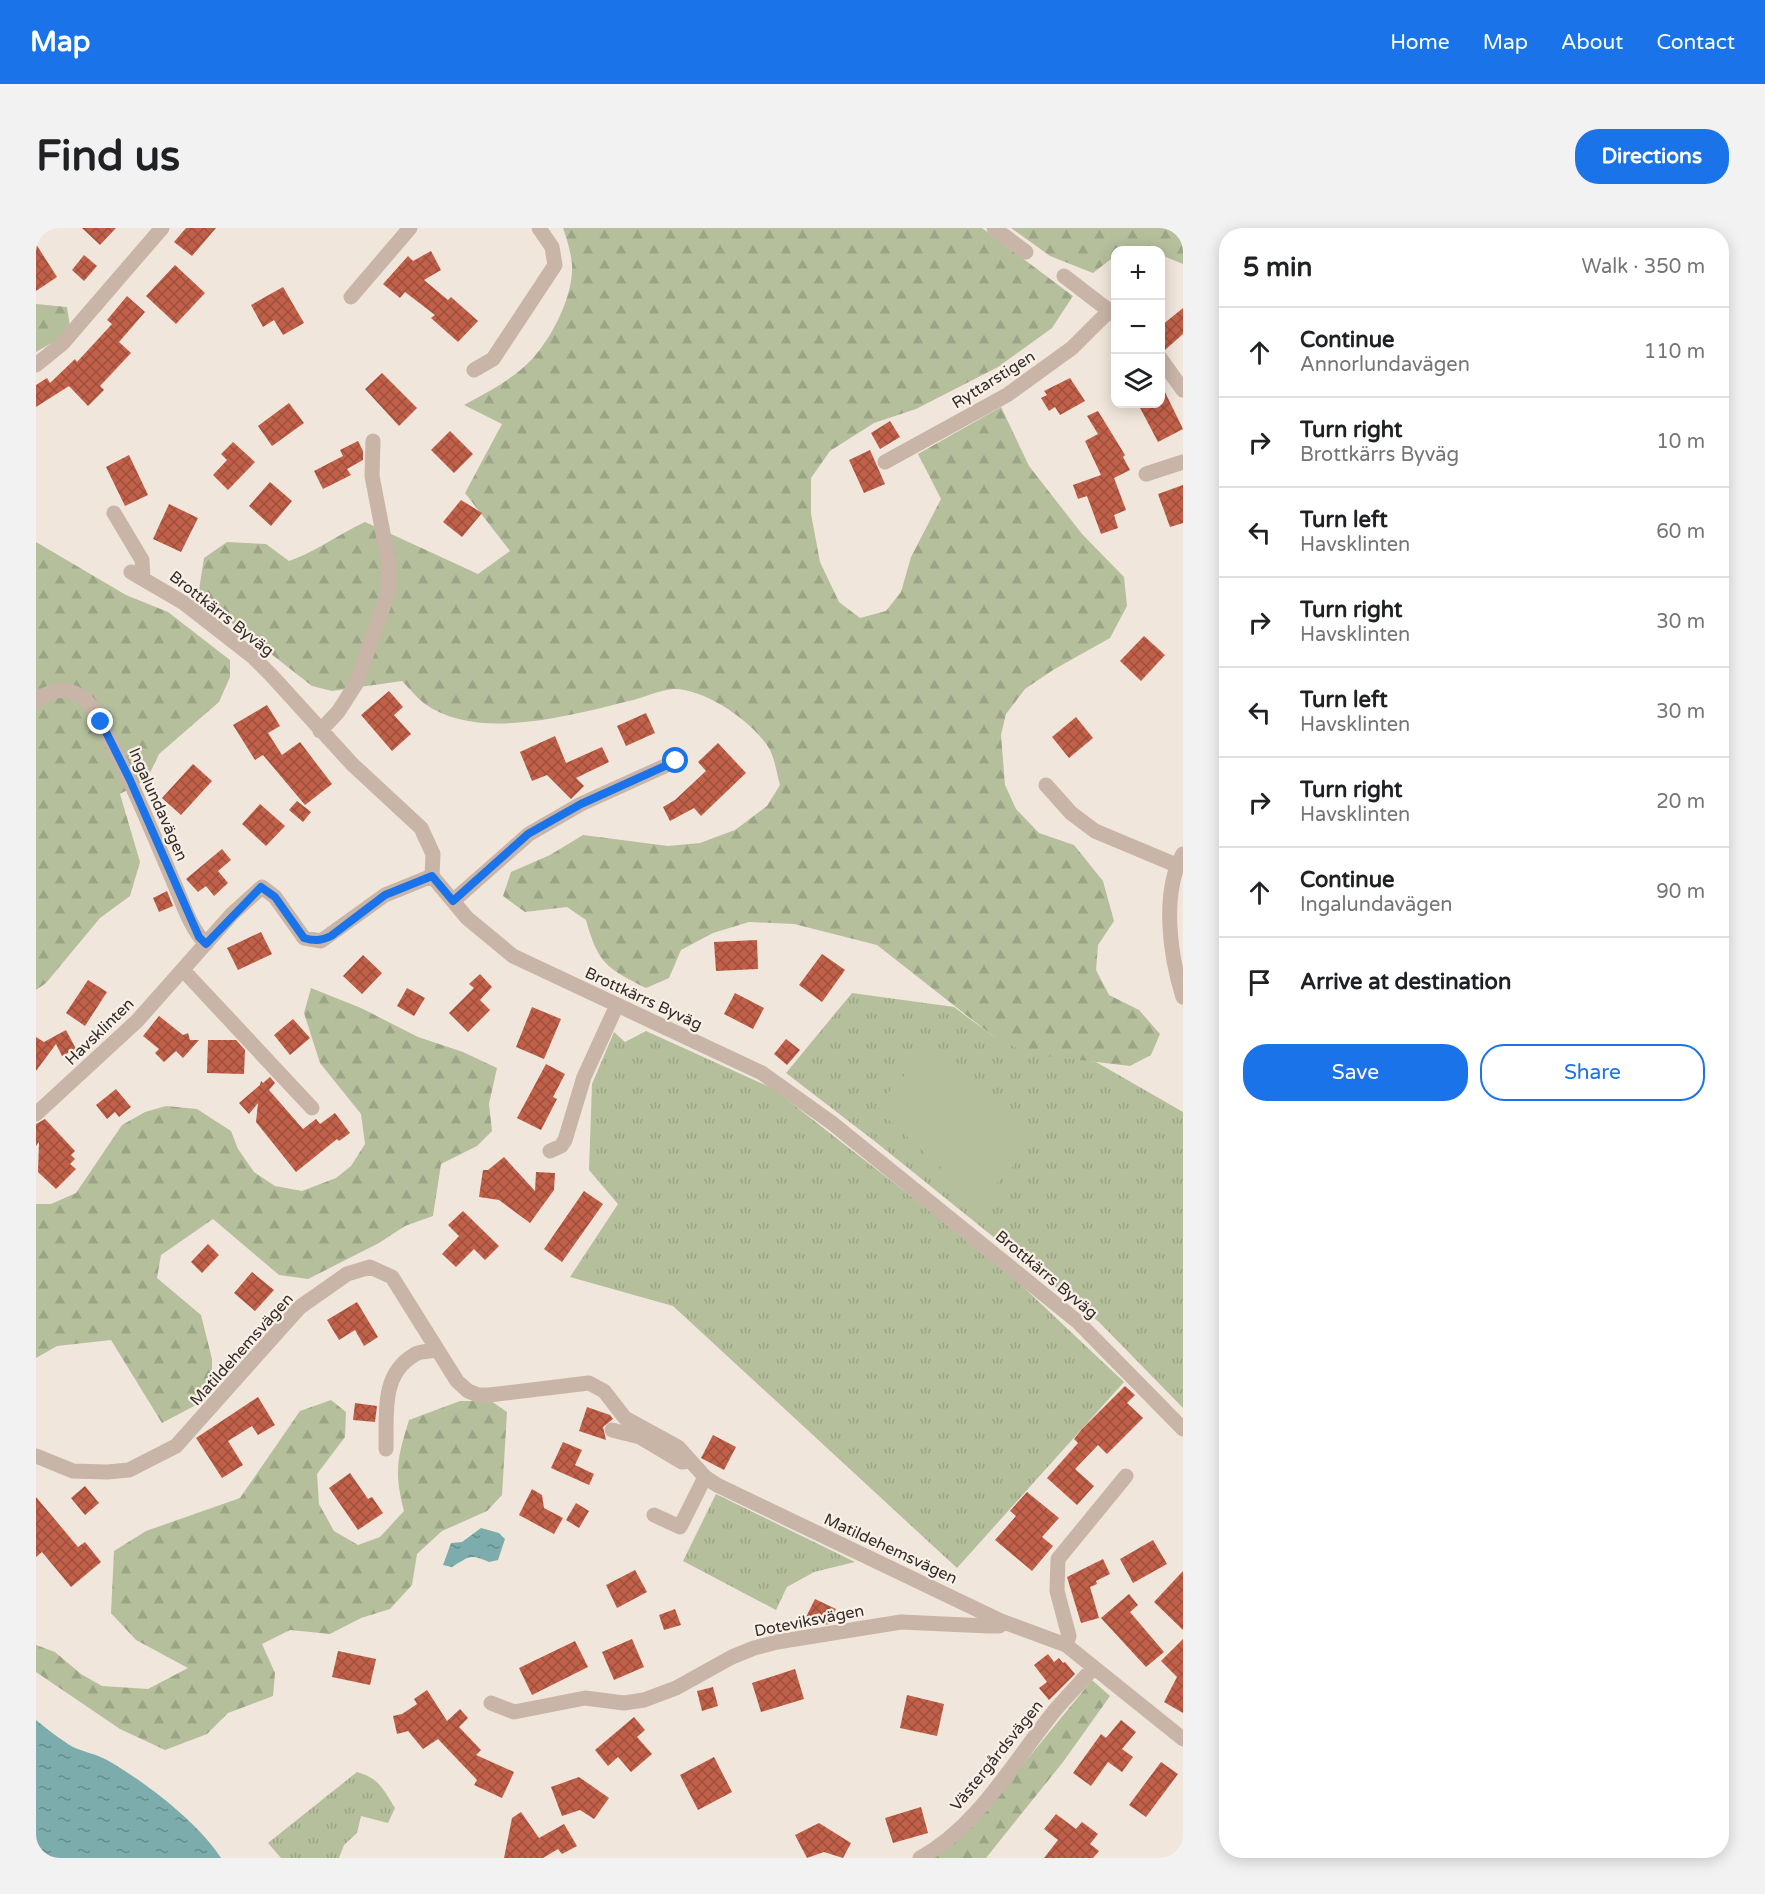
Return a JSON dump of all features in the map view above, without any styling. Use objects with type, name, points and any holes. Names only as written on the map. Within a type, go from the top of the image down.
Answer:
[{"type":"street","points":[[36,365],[62,344],[162,228]]},
{"type":"street","points":[[351,297],[410,228]]},
{"type":"street","points":[[474,369],[493,359],[555,265],[552,247],[539,228]]},
{"type":"street","points":[[994,228],[1026,252]]},
{"type":"street","name":"Ryttarstigen","points":[[1064,276],[1111,313]]},
{"type":"street","name":"Ryttarstigen","points":[[885,462],[1006,395],[1072,348],[1111,315]]},
{"type":"street","points":[[1165,364],[1183,390]]},
{"type":"street","points":[[320,731],[338,712],[356,684],[388,590],[389,564],[372,476],[373,441]]},
{"type":"street","points":[[1146,474],[1183,462]]},
{"type":"street","name":"Brottkärrs Byväg","points":[[114,513],[142,560],[137,575],[184,603],[252,656],[320,731],[377,789],[421,828],[433,854],[432,876],[468,918],[513,956],[762,1073],[832,1123],[1078,1322],[1183,1429]]},
{"type":"street","name":"Ingalundavägen","points":[[36,701],[54,690],[64,690],[79,695],[91,707],[130,780],[199,937],[206,944]]},
{"type":"street","points":[[453,901],[528,834],[581,804],[676,761]]},
{"type":"street","points":[[1046,785],[1071,813],[1095,831],[1180,860],[1170,932],[1172,956],[1183,997]]},
{"type":"street","name":"Havsklinten","points":[[36,1114],[97,1060],[184,971],[206,944],[261,887],[275,897],[304,938],[321,941],[385,895],[432,876]]},
{"type":"street","points":[[184,971],[312,1108]]},
{"type":"street","points":[[550,1150],[561,1146],[564,1140],[584,1077],[617,1005]]},
{"type":"street","name":"Matildehemsvägen","points":[[36,1456],[74,1471],[107,1472],[129,1470],[176,1446],[300,1307],[318,1292],[358,1269],[370,1267],[392,1277],[457,1381],[478,1395],[589,1383],[597,1385],[625,1418],[678,1448],[705,1477],[717,1485],[1001,1621],[1066,1646],[1183,1739]]},
{"type":"street","points":[[386,1449],[387,1398],[391,1382],[415,1354],[436,1349]]},
{"type":"street","points":[[612,1430],[640,1437],[682,1462],[689,1461]]},
{"type":"street","points":[[1066,1646],[1069,1636],[1057,1591],[1058,1559],[1126,1476]]},
{"type":"street","points":[[654,1515],[680,1527],[705,1477]]},
{"type":"street","name":"Doteviksvägen","points":[[491,1703],[514,1712],[585,1698],[624,1703],[644,1700],[676,1688],[732,1657],[777,1642],[901,1622],[999,1626],[1001,1621]]},
{"type":"street","name":"Västergårdsvägen","points":[[920,1858],[943,1843],[972,1814],[1057,1708],[1093,1668]]},
{"type":"green space","points":[[563,228],[982,228],[1073,296],[1052,328],[998,367],[916,409],[874,423],[830,451],[811,478],[811,514],[820,562],[839,602],[860,618],[886,611],[901,592],[911,557],[941,499],[918,454],[1001,407],[1029,466],[1082,534],[1124,577],[1127,606],[1110,638],[1053,670],[1025,689],[1006,714],[1001,735],[1005,785],[1016,809],[1039,833],[1074,845],[1103,881],[1114,921],[1098,945],[1096,970],[1109,995],[1139,1010],[1160,1034],[1151,1055],[1130,1066],[1029,1054],[993,1036],[877,945],[794,924],[749,922],[713,933],[681,950],[669,978],[646,988],[621,975],[606,963],[595,946],[586,920],[567,907],[525,912],[503,896],[511,872],[550,855],[583,835],[668,846],[700,843],[735,830],[767,806],[780,785],[770,750],[753,729],[728,709],[700,694],[686,690],[668,690],[553,718],[498,723],[471,722],[447,715],[425,704],[402,681],[332,691],[312,686],[219,613],[199,590],[204,558],[227,542],[266,544],[289,561],[365,522],[478,574],[510,551],[465,493],[502,424],[464,405],[518,372],[533,358],[555,326],[566,301],[572,276],[571,255]]},
{"type":"green space","points":[[1011,228],[1183,228],[1183,264],[1165,257],[1165,246],[1111,246],[1111,259],[1093,273],[1050,256]]},
{"type":"green space","points":[[36,304],[67,307],[70,326],[55,341],[36,352]]},
{"type":"green space","points":[[36,542],[126,595],[168,612],[230,660],[230,677],[219,702],[159,754],[147,779],[120,794],[140,862],[130,896],[100,918],[46,983],[36,990]]},
{"type":"green space","points":[[311,988],[361,1008],[418,1037],[463,1052],[497,1068],[489,1104],[492,1131],[477,1146],[441,1164],[433,1216],[405,1226],[379,1243],[308,1279],[279,1275],[213,1219],[161,1255],[157,1278],[201,1315],[212,1359],[212,1387],[196,1405],[162,1423],[111,1340],[57,1346],[36,1358],[36,1204],[51,1204],[76,1193],[122,1125],[145,1112],[166,1106],[197,1109],[231,1131],[238,1149],[254,1172],[275,1186],[302,1191],[336,1178],[351,1166],[365,1144],[361,1114],[320,1063],[304,1013]]},
{"type":"green space","points":[[852,993],[954,1007],[993,1036],[1066,1057],[1096,1062],[1183,1112],[1183,1408],[1099,1322],[877,1143],[786,1073]]},
{"type":"green space","points":[[646,1031],[772,1088],[1003,1268],[1124,1382],[957,1568],[673,1306],[570,1277],[618,1204],[589,1170],[592,1084],[614,1032],[625,1042]]},
{"type":"green space","points":[[930,1048],[1033,1144],[979,1203],[875,1107]]},
{"type":"green space","points":[[331,1400],[346,1412],[345,1437],[317,1474],[319,1504],[334,1531],[358,1545],[380,1537],[404,1511],[398,1466],[409,1420],[460,1401],[491,1401],[507,1412],[502,1495],[487,1511],[442,1531],[417,1554],[412,1585],[390,1609],[361,1618],[330,1634],[290,1630],[262,1644],[275,1673],[273,1696],[228,1713],[207,1734],[165,1750],[120,1729],[36,1672],[36,1645],[55,1652],[81,1674],[102,1686],[148,1689],[188,1668],[136,1640],[111,1613],[114,1551],[146,1531],[240,1498],[300,1411]]},
{"type":"green space","points":[[716,1494],[855,1562],[814,1572],[787,1587],[776,1610],[683,1561]]},
{"type":"green space","points":[[1092,1680],[1110,1696],[1063,1762],[986,1858],[932,1858],[985,1811]]},
{"type":"green space","points":[[357,1772],[376,1781],[395,1808],[388,1823],[361,1816],[357,1833],[344,1845],[339,1858],[281,1858],[268,1843]]},
{"type":"water","points":[[481,1528],[499,1533],[505,1539],[498,1560],[489,1562],[473,1557],[452,1567],[443,1565],[451,1543],[462,1542]]},
{"type":"water","points":[[36,1720],[73,1747],[107,1760],[137,1779],[199,1830],[221,1858],[36,1858]]},
{"type":"building","points":[[82,228],[116,228],[100,245]]},
{"type":"building","points":[[186,228],[216,228],[192,256],[174,242]]},
{"type":"building","points":[[36,244],[57,277],[36,291]]},
{"type":"building","points":[[431,251],[441,270],[424,280],[448,300],[451,297],[478,321],[458,342],[431,318],[435,315],[405,292],[400,298],[383,284],[408,256],[413,261]]},
{"type":"building","points":[[84,255],[97,266],[84,281],[72,270]]},
{"type":"building","points":[[175,265],[205,293],[176,324],[146,296]]},
{"type":"building","points":[[283,287],[304,323],[283,335],[274,320],[263,327],[251,305]]},
{"type":"building","points":[[127,296],[145,312],[119,342],[131,353],[100,386],[104,390],[88,406],[69,386],[36,407],[36,385],[47,378],[50,383],[75,359],[77,362],[112,324],[107,320]]},
{"type":"building","points":[[1183,308],[1183,334],[1165,350],[1165,323]]},
{"type":"building","points":[[382,373],[417,408],[399,426],[365,389]]},
{"type":"building","points":[[1070,378],[1085,401],[1060,415],[1055,407],[1049,411],[1041,398],[1047,395],[1044,391]]},
{"type":"building","points":[[1165,392],[1183,429],[1158,442],[1140,408],[1165,408]]},
{"type":"building","points":[[289,403],[304,423],[272,446],[258,426]]},
{"type":"building","points":[[1098,411],[1125,455],[1123,457],[1130,470],[1114,478],[1126,510],[1114,515],[1118,528],[1101,534],[1087,496],[1078,499],[1073,485],[1101,475],[1085,441],[1098,434],[1087,416]]},
{"type":"building","points":[[890,421],[900,437],[880,449],[871,433]]},
{"type":"building","points":[[450,431],[473,454],[454,473],[431,450]]},
{"type":"building","points":[[358,441],[363,451],[363,460],[347,469],[351,475],[323,489],[314,471],[343,456],[340,450]]},
{"type":"building","points":[[233,442],[255,462],[228,490],[213,475],[227,460],[221,454]]},
{"type":"building","points":[[870,450],[885,484],[864,493],[849,460]]},
{"type":"building","points":[[129,455],[148,495],[125,506],[106,467]]},
{"type":"building","points":[[270,482],[292,501],[271,526],[249,506]]},
{"type":"building","points":[[1183,485],[1183,523],[1170,527],[1158,494]]},
{"type":"building","points":[[461,500],[482,513],[462,537],[443,522]]},
{"type":"building","points":[[169,504],[198,518],[181,552],[153,539]]},
{"type":"building","points":[[1144,636],[1165,655],[1141,681],[1120,661]]},
{"type":"building","points":[[389,691],[403,707],[394,715],[411,734],[392,751],[361,715]]},
{"type":"building","points":[[267,705],[280,726],[268,733],[282,755],[300,742],[332,784],[305,805],[263,755],[255,760],[233,725]]},
{"type":"building","points":[[646,713],[655,733],[626,746],[617,726]]},
{"type":"building","points":[[1076,717],[1093,738],[1069,758],[1052,737]]},
{"type":"building","points":[[555,736],[566,763],[602,747],[609,762],[576,778],[584,786],[571,799],[547,775],[532,781],[520,752]]},
{"type":"building","points":[[718,743],[746,773],[701,816],[694,808],[670,821],[663,807],[675,800],[706,771],[698,762]]},
{"type":"building","points":[[193,764],[212,781],[181,815],[162,798]]},
{"type":"building","points":[[297,801],[311,812],[303,822],[289,810]]},
{"type":"building","points":[[260,804],[285,826],[266,846],[242,824]]},
{"type":"building","points":[[222,849],[231,860],[218,871],[228,883],[214,896],[206,886],[198,892],[186,879]]},
{"type":"building","points":[[167,891],[173,906],[159,912],[153,898]]},
{"type":"building","points":[[261,932],[272,954],[238,970],[227,948]]},
{"type":"building","points":[[757,940],[758,969],[716,971],[714,942]]},
{"type":"building","points":[[822,954],[845,970],[822,1002],[799,985]]},
{"type":"building","points":[[363,955],[382,973],[362,994],[343,976]]},
{"type":"building","points":[[480,974],[492,987],[480,1000],[490,1010],[468,1032],[449,1013],[474,988],[469,984]]},
{"type":"building","points":[[88,980],[107,992],[85,1026],[66,1013]]},
{"type":"building","points":[[407,988],[425,998],[414,1016],[397,1006]]},
{"type":"building","points":[[735,993],[764,1008],[753,1029],[724,1014]]},
{"type":"building","points":[[532,1007],[561,1019],[544,1059],[516,1047]]},
{"type":"building","points":[[159,1016],[183,1035],[188,1033],[190,1040],[199,1040],[183,1058],[176,1051],[164,1062],[155,1053],[159,1049],[143,1036]]},
{"type":"building","points":[[293,1019],[310,1038],[290,1055],[274,1035]]},
{"type":"building","points":[[66,1030],[76,1049],[62,1056],[56,1044],[36,1071],[36,1037],[44,1042]]},
{"type":"building","points":[[786,1039],[800,1050],[787,1065],[774,1054]]},
{"type":"building","points":[[208,1040],[236,1040],[245,1050],[244,1074],[207,1073]]},
{"type":"building","points":[[546,1064],[565,1074],[553,1097],[557,1099],[541,1130],[517,1118]]},
{"type":"building","points":[[270,1077],[275,1083],[269,1090],[303,1129],[316,1119],[320,1124],[335,1113],[350,1133],[339,1141],[337,1139],[296,1172],[256,1122],[258,1103],[249,1114],[239,1103],[260,1085],[261,1081],[263,1083]]},
{"type":"building","points":[[116,1089],[131,1107],[119,1117],[115,1112],[107,1119],[96,1105]]},
{"type":"building","points":[[45,1119],[75,1151],[71,1155],[75,1159],[70,1164],[76,1169],[56,1189],[38,1172],[39,1142],[36,1146],[36,1124]]},
{"type":"building","points":[[504,1157],[535,1191],[536,1172],[555,1173],[554,1190],[530,1223],[499,1200],[479,1197],[483,1170],[488,1170]]},
{"type":"building","points":[[584,1191],[603,1204],[562,1262],[544,1249]]},
{"type":"building","points":[[463,1211],[499,1246],[485,1260],[474,1249],[456,1267],[442,1254],[459,1236],[448,1225]]},
{"type":"building","points":[[208,1244],[219,1255],[202,1273],[191,1262]]},
{"type":"building","points":[[252,1272],[274,1290],[255,1311],[234,1293]]},
{"type":"building","points":[[357,1302],[378,1337],[364,1346],[355,1330],[339,1340],[327,1320]]},
{"type":"building","points":[[1125,1386],[1135,1395],[1127,1403],[1143,1418],[1107,1454],[1098,1445],[1075,1469],[1094,1486],[1077,1505],[1047,1478],[1078,1443],[1074,1439],[1082,1429]]},
{"type":"building","points":[[258,1397],[275,1425],[258,1435],[252,1426],[228,1441],[243,1465],[222,1478],[196,1438]]},
{"type":"building","points":[[355,1403],[377,1406],[375,1422],[353,1420]]},
{"type":"building","points":[[587,1407],[610,1415],[613,1419],[603,1427],[606,1440],[579,1431]]},
{"type":"building","points":[[713,1435],[736,1447],[724,1470],[701,1458]]},
{"type":"building","points":[[563,1442],[582,1450],[575,1465],[594,1474],[589,1485],[551,1468]]},
{"type":"building","points":[[350,1473],[368,1499],[372,1497],[383,1513],[358,1530],[329,1488]]},
{"type":"building","points":[[85,1486],[99,1503],[85,1515],[71,1498]]},
{"type":"building","points":[[532,1489],[542,1495],[544,1508],[563,1518],[554,1534],[519,1515]]},
{"type":"building","points":[[1027,1492],[1059,1518],[1042,1537],[1053,1546],[1032,1571],[995,1540],[1016,1516],[1010,1511]]},
{"type":"building","points":[[36,1497],[78,1547],[85,1542],[101,1562],[71,1587],[42,1552],[36,1557]]},
{"type":"building","points":[[576,1503],[589,1511],[579,1528],[566,1520]]},
{"type":"building","points":[[1153,1540],[1167,1564],[1133,1583],[1120,1559]]},
{"type":"building","points":[[1103,1559],[1110,1574],[1090,1587],[1099,1618],[1081,1623],[1067,1577]]},
{"type":"building","points":[[635,1570],[647,1592],[617,1608],[606,1585]]},
{"type":"building","points":[[1183,1571],[1183,1630],[1154,1602]]},
{"type":"building","points":[[1129,1594],[1138,1605],[1130,1612],[1164,1652],[1146,1667],[1101,1618]]},
{"type":"building","points":[[815,1599],[836,1609],[829,1624],[823,1625],[806,1617]]},
{"type":"building","points":[[675,1609],[681,1625],[664,1630],[659,1615]]},
{"type":"building","points":[[632,1639],[644,1667],[614,1680],[602,1652]]},
{"type":"building","points":[[1183,1639],[1183,1713],[1164,1702],[1177,1677],[1161,1661]]},
{"type":"building","points":[[575,1641],[588,1667],[532,1695],[519,1668]]},
{"type":"building","points":[[338,1651],[376,1659],[370,1685],[332,1677]]},
{"type":"building","points":[[1048,1654],[1054,1662],[1059,1658],[1063,1663],[1065,1662],[1075,1674],[1049,1700],[1039,1688],[1047,1682],[1034,1665]]},
{"type":"building","points":[[795,1669],[804,1699],[761,1712],[752,1683]]},
{"type":"building","points":[[713,1687],[718,1706],[702,1711],[697,1691]]},
{"type":"building","points":[[427,1690],[447,1721],[460,1709],[468,1718],[459,1727],[481,1750],[476,1755],[514,1772],[502,1798],[474,1785],[477,1780],[438,1739],[423,1749],[408,1731],[397,1734],[393,1716],[402,1714],[417,1704],[414,1699]]},
{"type":"building","points":[[907,1695],[944,1704],[937,1736],[900,1728]]},
{"type":"building","points":[[634,1717],[645,1730],[637,1737],[652,1754],[631,1772],[618,1757],[608,1766],[595,1750]]},
{"type":"building","points":[[1121,1720],[1136,1732],[1122,1749],[1133,1757],[1122,1772],[1108,1762],[1091,1786],[1073,1773],[1101,1734],[1106,1738]]},
{"type":"building","points":[[714,1757],[732,1792],[698,1810],[680,1775]]},
{"type":"building","points":[[1161,1762],[1178,1774],[1146,1817],[1129,1805]]},
{"type":"building","points":[[579,1777],[609,1798],[594,1819],[580,1810],[562,1816],[551,1787]]},
{"type":"building","points":[[921,1807],[928,1833],[893,1843],[885,1818]]},
{"type":"building","points":[[521,1812],[539,1838],[564,1824],[577,1846],[562,1854],[558,1849],[543,1858],[504,1858],[512,1818]]},
{"type":"building","points":[[1056,1814],[1076,1829],[1082,1822],[1098,1834],[1090,1844],[1099,1851],[1093,1858],[1044,1858],[1058,1840],[1044,1829]]},
{"type":"building","points":[[819,1823],[851,1843],[843,1858],[824,1852],[807,1858],[795,1835]]},
{"type":"route","points":[[101,722],[130,780],[199,937],[206,944],[232,914],[261,887],[275,897],[293,926],[304,938],[321,941],[385,895],[432,876],[453,901],[528,834],[581,804],[676,761]]}]
